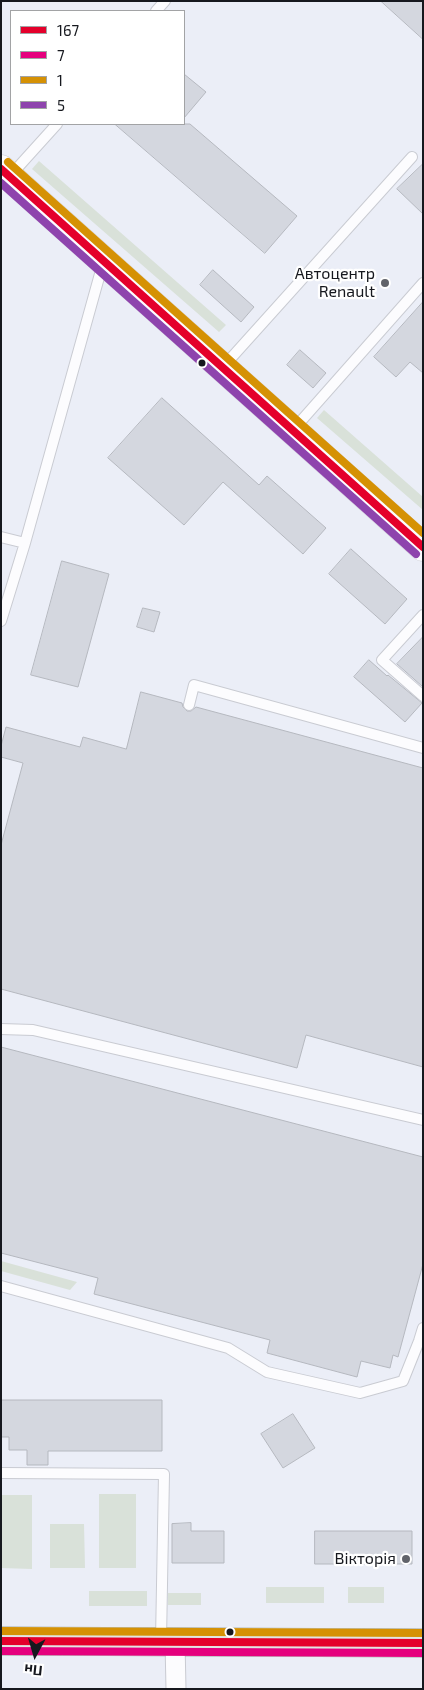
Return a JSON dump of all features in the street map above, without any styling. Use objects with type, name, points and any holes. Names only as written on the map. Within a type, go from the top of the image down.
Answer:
[{"type":"main road","points":[[6,173],[423,547]]},
{"type":"main road","points":[[1,1641],[423,1643]]},
{"type":"street","points":[[168,1642],[176,1689]]},
{"type":"lane","points":[[6,173],[56,125]]},
{"type":"lane","points":[[222,368],[412,157]]},
{"type":"lane","points":[[1,620],[25,543],[104,260]]},
{"type":"lane","points":[[292,431],[423,283]]},
{"type":"lane","points":[[1,536],[25,543]]},
{"type":"lane","points":[[423,615],[382,660],[423,696]]},
{"type":"lane","points":[[189,705],[194,685],[423,748]]},
{"type":"lane","points":[[1,1029],[33,1030],[423,1120]]},
{"type":"lane","points":[[1,1286],[228,1348],[267,1372],[360,1394],[403,1381],[423,1328]]},
{"type":"lane","points":[[1,1473],[164,1474],[168,1642]]},
{"type":"shaded area","points":[[39,161],[226,325],[219,332],[32,169]]},
{"type":"shaded area","points":[[324,410],[423,497],[423,510],[317,418]]},
{"type":"shaded area","points":[[1,1261],[77,1282],[70,1290],[1,1271]]},
{"type":"shaded area","points":[[99,1494],[136,1494],[136,1568],[99,1568]]},
{"type":"shaded area","points":[[1,1495],[32,1495],[32,1569],[1,1568]]},
{"type":"shaded area","points":[[50,1524],[84,1524],[85,1568],[50,1568]]},
{"type":"shaded area","points":[[266,1587],[324,1587],[324,1603],[266,1603]]},
{"type":"shaded area","points":[[348,1587],[384,1587],[384,1603],[348,1603]]},
{"type":"shaded area","points":[[89,1591],[147,1591],[147,1606],[89,1606]]},
{"type":"shaded area","points":[[168,1593],[201,1593],[201,1605],[168,1605]]},
{"type":"building","points":[[381,1],[423,1],[423,39]]},
{"type":"building","points":[[185,75],[206,92],[185,117]]},
{"type":"building","points":[[190,124],[297,216],[265,253],[116,125]]},
{"type":"building","points":[[423,164],[423,214],[397,189]]},
{"type":"building","points":[[213,270],[254,307],[241,322],[200,285]]},
{"type":"building","points":[[423,302],[423,373],[410,362],[396,377],[374,357]]},
{"type":"building","points":[[300,350],[326,373],[313,388],[287,365]]},
{"type":"building","points":[[162,398],[259,485],[267,476],[326,528],[303,554],[223,482],[184,525],[108,458]]},
{"type":"building","points":[[351,549],[407,599],[385,624],[329,574]]},
{"type":"building","points":[[62,561],[109,574],[78,687],[31,675]]},
{"type":"building","points":[[143,608],[160,612],[154,632],[137,627]]},
{"type":"building","points":[[423,637],[423,687],[397,664]]},
{"type":"building","points":[[369,660],[422,703],[405,722],[354,677]]},
{"type":"building","points":[[141,692],[182,703],[187,711],[191,711],[196,707],[423,768],[423,1067],[306,1035],[297,1068],[1,989],[1,845],[23,763],[1,757],[1,746],[6,727],[80,747],[83,737],[126,749]]},
{"type":"building","points":[[1,1047],[423,1157],[423,1264],[398,1357],[393,1355],[390,1368],[361,1361],[357,1377],[267,1353],[270,1340],[94,1294],[98,1278],[1,1253]]},
{"type":"building","points":[[1,1400],[162,1400],[162,1451],[48,1451],[48,1465],[27,1465],[27,1450],[9,1450],[9,1437],[1,1437]]},
{"type":"building","points":[[293,1414],[315,1448],[283,1468],[261,1434]]},
{"type":"building","points":[[191,1523],[191,1531],[224,1531],[224,1563],[172,1563],[172,1524]]},
{"type":"building","points":[[315,1531],[412,1531],[412,1564],[315,1564]]},
{"type":"transit line","name":"1","points":[[8,162],[423,533]]},
{"type":"transit line","name":"167","points":[[1,169],[423,547]]},
{"type":"transit line","name":"5","points":[[1,183],[416,554]]},
{"type":"transit line","name":"1","points":[[1,1631],[423,1633]]},
{"type":"transit line","name":"167","points":[[1,1641],[423,1643]]},
{"type":"transit line","name":"7","points":[[1,1651],[423,1653]]},
{"type":"place","name":"Автоцентр Renault","points":[[385,283]]},
{"type":"place","name":"Вікторія","points":[[406,1559]]}]
